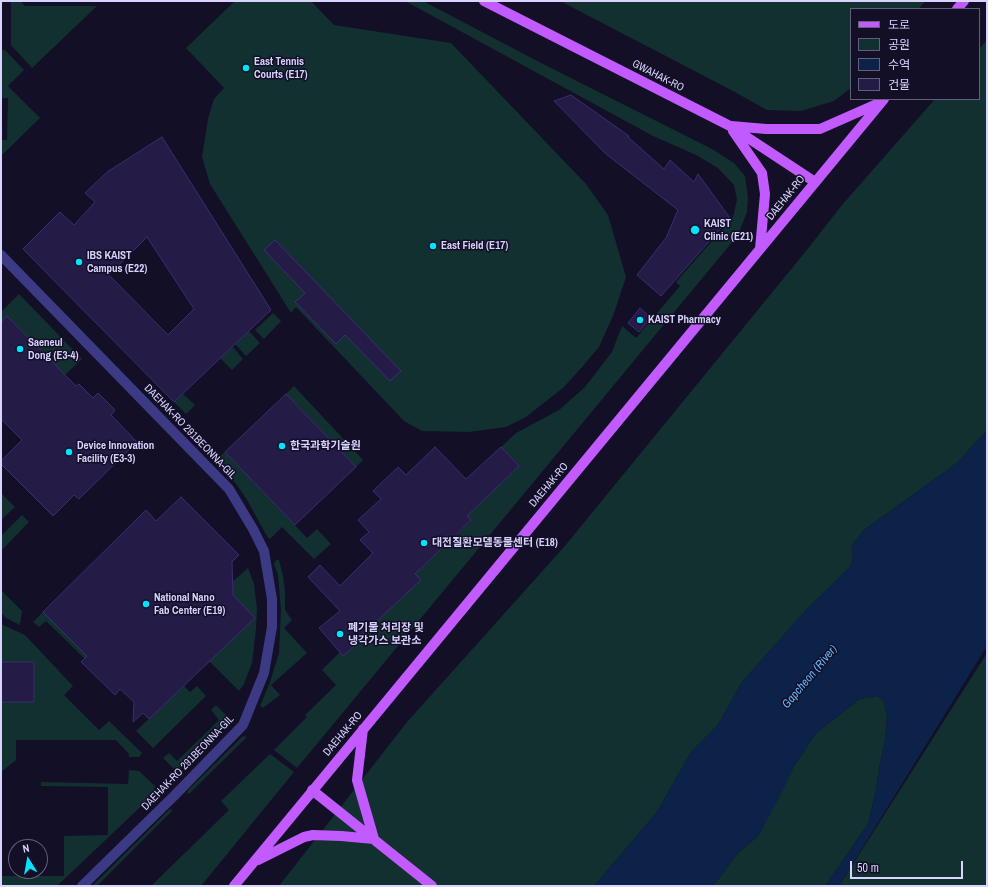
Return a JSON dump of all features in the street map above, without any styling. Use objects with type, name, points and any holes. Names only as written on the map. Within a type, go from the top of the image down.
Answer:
[{"type":"main road","name":"GWAHAK-RO","points":[[484,1],[730,126],[815,182]]},
{"type":"main road","points":[[730,126],[766,129],[820,129],[882,100]]},
{"type":"main road","name":"DAEHAK-RO","points":[[234,886],[882,100]]},
{"type":"main road","points":[[730,126],[762,173],[765,194],[760,249]]},
{"type":"main road","points":[[363,729],[357,780],[374,839]]},
{"type":"main road","points":[[312,790],[432,886]]},
{"type":"main road","points":[[254,861],[304,837],[320,835],[374,839]]},
{"type":"street","name":"DAEHAK-RO 291BEONNA-GIL","points":[[1,255],[229,489],[253,529],[264,552],[272,599],[272,627],[264,673],[243,725],[174,796],[82,886]]},
{"type":"green space","points":[[11,1],[20,1],[25,6],[97,6],[32,68],[11,45]]},
{"type":"green space","name":"East Field (E17)","points":[[235,1],[311,1],[334,25],[451,43],[586,184],[608,215],[626,277],[613,316],[599,347],[583,366],[564,387],[526,417],[506,427],[469,432],[422,431],[404,421],[296,307],[291,313],[210,184],[202,157],[208,119],[214,99],[224,88],[186,48]]},
{"type":"green space","points":[[405,1],[423,1],[545,65],[712,149],[734,163],[745,176],[748,197],[747,212],[738,235],[297,768],[274,750],[307,717],[305,715],[336,685],[322,670],[340,652],[343,655],[361,641],[362,635],[420,580],[415,574],[471,521],[467,516],[519,466],[501,447],[516,433],[559,410],[585,387],[612,352],[622,326],[636,338],[680,286],[676,282],[733,217],[737,200],[734,185],[718,168],[696,155],[653,136]]},
{"type":"green space","points":[[560,1],[925,1],[920,8],[850,8],[850,89],[834,101],[801,111],[767,110]]},
{"type":"green space","points":[[987,40],[987,430],[957,463],[864,530],[852,545],[853,560],[849,568],[807,609],[742,682],[717,726],[691,752],[657,812],[594,886],[279,886],[407,722],[564,547],[842,205],[934,100],[980,100],[980,48]]},
{"type":"green space","points":[[1,50],[5,50],[24,70],[8,86],[40,118],[1,156],[1,140],[7,140],[8,98],[1,98]]},
{"type":"green space","points":[[19,294],[82,359],[65,375],[7,316],[1,322],[1,312]]},
{"type":"green space","points":[[273,313],[281,321],[264,339],[255,330]]},
{"type":"green space","points":[[249,331],[260,343],[246,356],[235,344]]},
{"type":"green space","points":[[233,347],[243,359],[232,370],[220,358]]},
{"type":"green space","points":[[294,386],[363,460],[356,467],[286,394]]},
{"type":"green space","points":[[183,394],[195,405],[186,414],[174,402]]},
{"type":"green space","points":[[225,452],[307,538],[317,529],[331,544],[314,559],[282,527],[270,539],[268,538],[247,500],[237,485],[219,464],[220,456]]},
{"type":"green space","points":[[1,493],[15,507],[1,520]]},
{"type":"green space","points":[[22,515],[29,522],[1,551],[1,536]]},
{"type":"green space","points":[[276,560],[279,560],[283,576],[285,610],[292,620],[284,628],[307,653],[271,685],[280,695],[263,708],[260,706],[270,682],[279,653],[281,610],[278,575],[274,564]]},
{"type":"green space","points":[[248,568],[254,584],[257,609],[256,629],[252,663],[244,684],[239,691],[209,661],[233,595],[233,581]]},
{"type":"green space","points":[[1,590],[22,611],[20,625],[6,618],[1,613]]},
{"type":"green space","points":[[43,612],[87,656],[85,659],[46,621],[39,627],[33,622]]},
{"type":"green space","points":[[1,624],[25,635],[73,686],[64,695],[99,730],[109,721],[142,753],[139,757],[129,757],[129,754],[116,740],[16,740],[16,760],[1,772],[1,702],[34,702],[34,663],[1,662]]},
{"type":"green space","points":[[987,653],[987,886],[839,886]]},
{"type":"green space","points":[[184,686],[190,692],[197,686],[206,696],[153,748],[136,731]]},
{"type":"green space","points":[[877,696],[884,701],[887,718],[885,740],[868,824],[825,886],[713,886],[738,853],[758,836],[793,768],[816,733],[860,699]]},
{"type":"green space","points":[[216,705],[229,718],[226,724],[177,772],[163,758],[169,753],[177,761],[219,720],[211,710]]},
{"type":"green space","points":[[243,736],[247,737],[189,794],[187,793],[189,789]]},
{"type":"green space","points":[[270,754],[294,772],[201,886],[151,886],[229,810],[221,801]]},
{"type":"green space","points":[[129,770],[139,771],[155,786],[153,795],[57,886],[1,886],[1,876],[8,876],[8,879],[48,879],[48,876],[64,876],[64,836],[108,835],[108,787],[41,786],[41,782],[128,784]]},
{"type":"green space","points":[[170,809],[173,810],[97,886],[92,886]]},
{"type":"water","name":"Gapcheon (River)","points":[[987,430],[987,646],[839,886],[825,886],[868,824],[875,795],[885,740],[887,718],[884,701],[877,696],[860,699],[816,733],[793,768],[780,796],[758,836],[738,853],[713,886],[594,886],[657,812],[691,752],[717,726],[742,682],[807,609],[849,568],[853,560],[852,545],[864,530],[957,463]]},
{"type":"building","name":"KAIST Clinic (E21)","points":[[571,95],[629,136],[628,137],[664,169],[670,160],[694,182],[698,174],[730,218],[661,296],[637,275],[666,238],[678,210],[606,154],[554,101]]},
{"type":"building","name":"IBS KAIST Campus (E22)","points":[[162,137],[271,310],[174,402],[23,249],[60,212],[74,225],[95,202],[85,193],[107,172]],"holes":[[[147,237],[194,309],[168,335],[109,275]]]},
{"type":"building","points":[[275,240],[401,371],[390,381],[345,335],[336,344],[295,302],[305,293],[264,250]]},
{"type":"building","name":"KAIST Pharmacy","points":[[640,308],[651,318],[639,332],[628,323]]},
{"type":"building","name":"Device Innovation Facility (E3-3)","points":[[7,316],[76,386],[79,384],[93,398],[98,393],[115,410],[111,415],[137,442],[79,499],[74,495],[53,516],[1,464],[1,461],[22,440],[1,419],[1,322]]},
{"type":"building","points":[[286,394],[356,467],[295,525],[225,452]]},
{"type":"building","name":"대전질환모델동물센터 (E18)","points":[[435,447],[466,479],[501,447],[519,466],[467,516],[471,520],[415,574],[421,580],[359,638],[361,641],[343,656],[319,628],[340,611],[308,577],[320,565],[340,586],[373,553],[360,540],[369,532],[358,520],[381,499],[373,491],[398,467],[406,475]]},
{"type":"building","name":"National Nano Fab Center (E19)","points":[[181,497],[239,555],[232,562],[233,595],[255,618],[149,719],[143,713],[133,722],[134,702],[120,689],[115,695],[81,662],[87,656],[43,612],[146,510],[156,521]]},
{"type":"building","points":[[1,662],[34,662],[34,702],[1,702]]},
{"type":"place","name":"East Tennis Courts (E17)","points":[[246,68]]},
{"type":"place","name":"KAIST Clinic (E21)","points":[[695,230]]},
{"type":"place","name":"East Field (E17)","points":[[433,246]]},
{"type":"place","name":"IBS KAIST Campus (E22)","points":[[79,262]]},
{"type":"place","name":"KAIST Pharmacy","points":[[640,320]]},
{"type":"place","name":"Saeneul Dong (E3-4)","points":[[20,349]]},
{"type":"place","name":"한국과학기술원","points":[[282,446]]},
{"type":"place","name":"Device Innovation Facility (E3-3)","points":[[69,452]]},
{"type":"place","name":"대전질환모델동물센터 (E18)","points":[[424,543]]},
{"type":"place","name":"National Nano Fab Center (E19)","points":[[146,604]]},
{"type":"place","name":"폐기물 처리장 및 냉각가스 보관소","points":[[340,634]]}]
